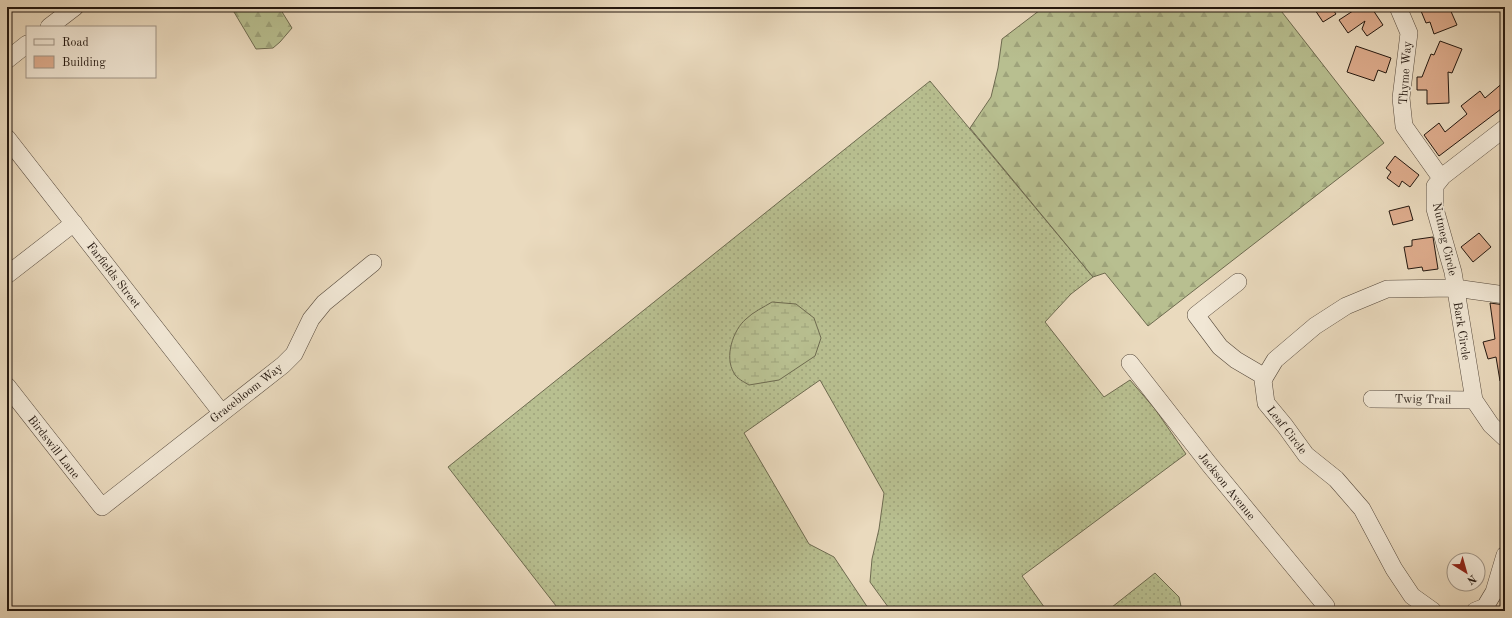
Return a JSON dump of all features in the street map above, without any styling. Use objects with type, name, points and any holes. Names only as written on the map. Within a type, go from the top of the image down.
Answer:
[{"type":"street","points":[[50,26],[75,7]]},
{"type":"street","name":"Thyme Way","points":[[1398,7],[1409,33],[1401,98],[1404,126],[1441,178]]},
{"type":"street","points":[[7,60],[26,45]]},
{"type":"street","points":[[1441,178],[1505,128]]},
{"type":"street","name":"Farfields Street","points":[[7,138],[221,412]]},
{"type":"street","name":"Nutmeg Circle","points":[[1441,178],[1435,186],[1435,209],[1453,272],[1455,288]]},
{"type":"street","points":[[7,275],[74,223]]},
{"type":"street","name":"Gracebloom Way","points":[[102,507],[221,412],[284,365],[294,354],[311,319],[324,303],[373,263]]},
{"type":"street","points":[[1238,282],[1196,315],[1220,347],[1236,360],[1265,377],[1275,360],[1315,326],[1346,306],[1387,289],[1455,288]]},
{"type":"street","name":"Bark Circle","points":[[1474,400],[1455,288],[1505,295]]},
{"type":"street","name":"Jackson Avenue","points":[[1130,364],[1209,464],[1328,609]]},
{"type":"street","name":"Leaf Circle","points":[[1265,377],[1266,403],[1306,455],[1336,479],[1362,509],[1394,569],[1412,596],[1433,611]]},
{"type":"street","name":"Birdswill Lane","points":[[7,386],[102,507]]},
{"type":"street","name":"Twig Trail","points":[[1372,399],[1474,400]]},
{"type":"street","points":[[1474,400],[1491,425],[1505,438]]},
{"type":"street","points":[[1475,611],[1485,607],[1494,592],[1505,555]]},
{"type":"green space","points":[[231,7],[279,7],[292,28],[273,48],[256,49]]},
{"type":"green space","points":[[1044,7],[1278,7],[1384,143],[1148,326],[1105,273],[1093,277],[970,128],[991,97],[998,68],[1002,39]]},
{"type":"green space","points":[[930,81],[1093,277],[1071,294],[1045,322],[1104,397],[1130,380],[1155,409],[1186,454],[1022,576],[1047,611],[891,611],[870,582],[872,559],[879,529],[884,493],[820,380],[744,433],[809,544],[834,557],[870,611],[560,611],[448,467]]},
{"type":"green space","points":[[772,302],[796,304],[814,318],[821,338],[815,356],[779,380],[749,385],[736,377],[731,367],[731,344],[741,324],[752,314]]},
{"type":"green space","points":[[1155,573],[1179,597],[1182,611],[1107,611]]},
{"type":"building","points":[[1313,7],[1331,7],[1336,14],[1323,22]]},
{"type":"building","points":[[1359,7],[1371,7],[1383,25],[1367,36],[1362,29],[1365,21],[1348,33],[1339,20]]},
{"type":"building","points":[[1431,7],[1449,7],[1457,25],[1434,34],[1430,22],[1426,23],[1421,11]]},
{"type":"building","points":[[1440,41],[1462,49],[1452,73],[1448,72],[1449,103],[1427,104],[1427,90],[1417,90],[1417,77],[1422,77],[1431,54],[1434,55]]},
{"type":"building","points":[[1356,46],[1391,58],[1386,73],[1378,70],[1374,81],[1347,72]]},
{"type":"building","points":[[1505,81],[1505,106],[1439,156],[1424,135],[1439,123],[1445,132],[1467,114],[1461,106],[1480,91],[1485,98]]},
{"type":"building","points":[[1395,156],[1419,175],[1410,187],[1402,181],[1399,187],[1387,178],[1391,172],[1386,168]]},
{"type":"building","points":[[1409,206],[1413,220],[1393,225],[1389,211]]},
{"type":"building","points":[[1479,233],[1491,247],[1473,262],[1461,247]]},
{"type":"building","points":[[1433,237],[1438,269],[1423,271],[1422,267],[1408,269],[1404,247],[1412,246],[1412,240]]},
{"type":"building","points":[[1490,303],[1505,305],[1505,380],[1500,381],[1496,357],[1488,359],[1483,342],[1495,339]]}]
